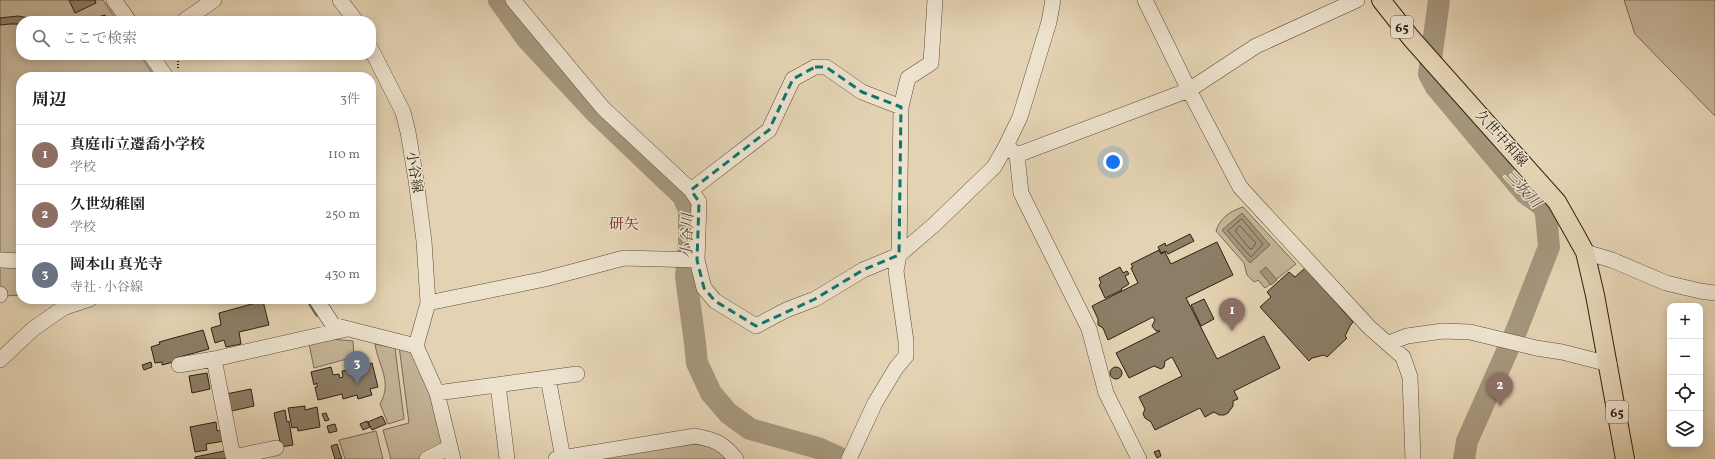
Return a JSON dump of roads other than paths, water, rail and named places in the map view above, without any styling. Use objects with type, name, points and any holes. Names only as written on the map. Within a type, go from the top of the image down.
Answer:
[{"type":"main road","name":"久世中和線","points":[[1381,0],[1429,58],[1557,202],[1585,252],[1609,364],[1625,459]]},
{"type":"street","points":[[114,0],[125,16]]},
{"type":"street","points":[[191,16],[214,0]]},
{"type":"street","points":[[340,0],[352,16]]},
{"type":"street","points":[[513,0],[603,108],[692,190],[699,202],[697,260],[704,288],[715,301],[756,326],[786,310],[815,299],[863,270],[899,255],[1011,151],[1189,90],[1256,46],[1357,0]]},
{"type":"street","points":[[850,456],[875,403],[896,368],[906,356],[906,341],[896,271],[899,255],[901,107],[908,78],[931,63],[935,0]]},
{"type":"street","points":[[1053,0],[1049,22],[1011,151],[1022,193],[1089,329],[1106,393],[1139,459]]},
{"type":"street","points":[[1145,0],[1189,90],[1240,187],[1369,327],[1389,343],[1403,357],[1410,377],[1413,459]]},
{"type":"street","name":"小谷線","points":[[376,59],[403,112],[408,132],[423,233],[428,303],[416,346]]},
{"type":"street","points":[[154,60],[163,72]]},
{"type":"street","points":[[692,190],[769,130],[793,78],[815,67],[826,68],[862,92],[901,107]]},
{"type":"street","points":[[1585,252],[1612,260],[1666,283],[1715,293]]},
{"type":"street","points":[[428,303],[545,279],[624,258],[697,260]]},
{"type":"street","points":[[0,260],[16,262]]},
{"type":"street","points":[[0,360],[33,329],[63,308],[75,304]]},
{"type":"street","points":[[319,304],[333,325],[416,346],[437,393],[452,453],[427,459]]},
{"type":"street","points":[[179,365],[214,359],[347,329]]},
{"type":"street","points":[[1389,343],[1407,336],[1443,331],[1470,332],[1609,364]]},
{"type":"street","points":[[214,359],[234,458],[276,448]]},
{"type":"street","points":[[437,393],[578,374]]},
{"type":"street","points":[[548,378],[560,458],[695,436],[714,440],[730,451],[736,459]]},
{"type":"street","points":[[498,385],[507,459]]},
{"type":"water","points":[[1242,213],[1270,245],[1250,263],[1222,230]]},
{"type":"water","points":[[1266,267],[1277,280],[1271,285],[1260,272]]},
{"type":"waterway","name":"小谷川","points":[[499,0],[527,39],[595,112],[683,196],[689,210],[689,244],[686,277],[697,363],[711,393],[728,413],[750,429],[818,448],[842,459]]},
{"type":"waterway","name":"三坂川","points":[[1439,0],[1429,74],[1436,87],[1525,193],[1543,206],[1546,214],[1549,247],[1517,329],[1467,441],[1464,459]]},
{"type":"waterway","points":[[310,304],[317,315]]},
{"type":"place","name":"真庭市立遷喬小学校","points":[[1232,331]]},
{"type":"place","name":"岡本山 真光寺","points":[[357,384]]},
{"type":"place","name":"久世幼稚園","points":[[1500,406]]},
{"type":"district","name":"研矢","points":[[624,224]]}]
